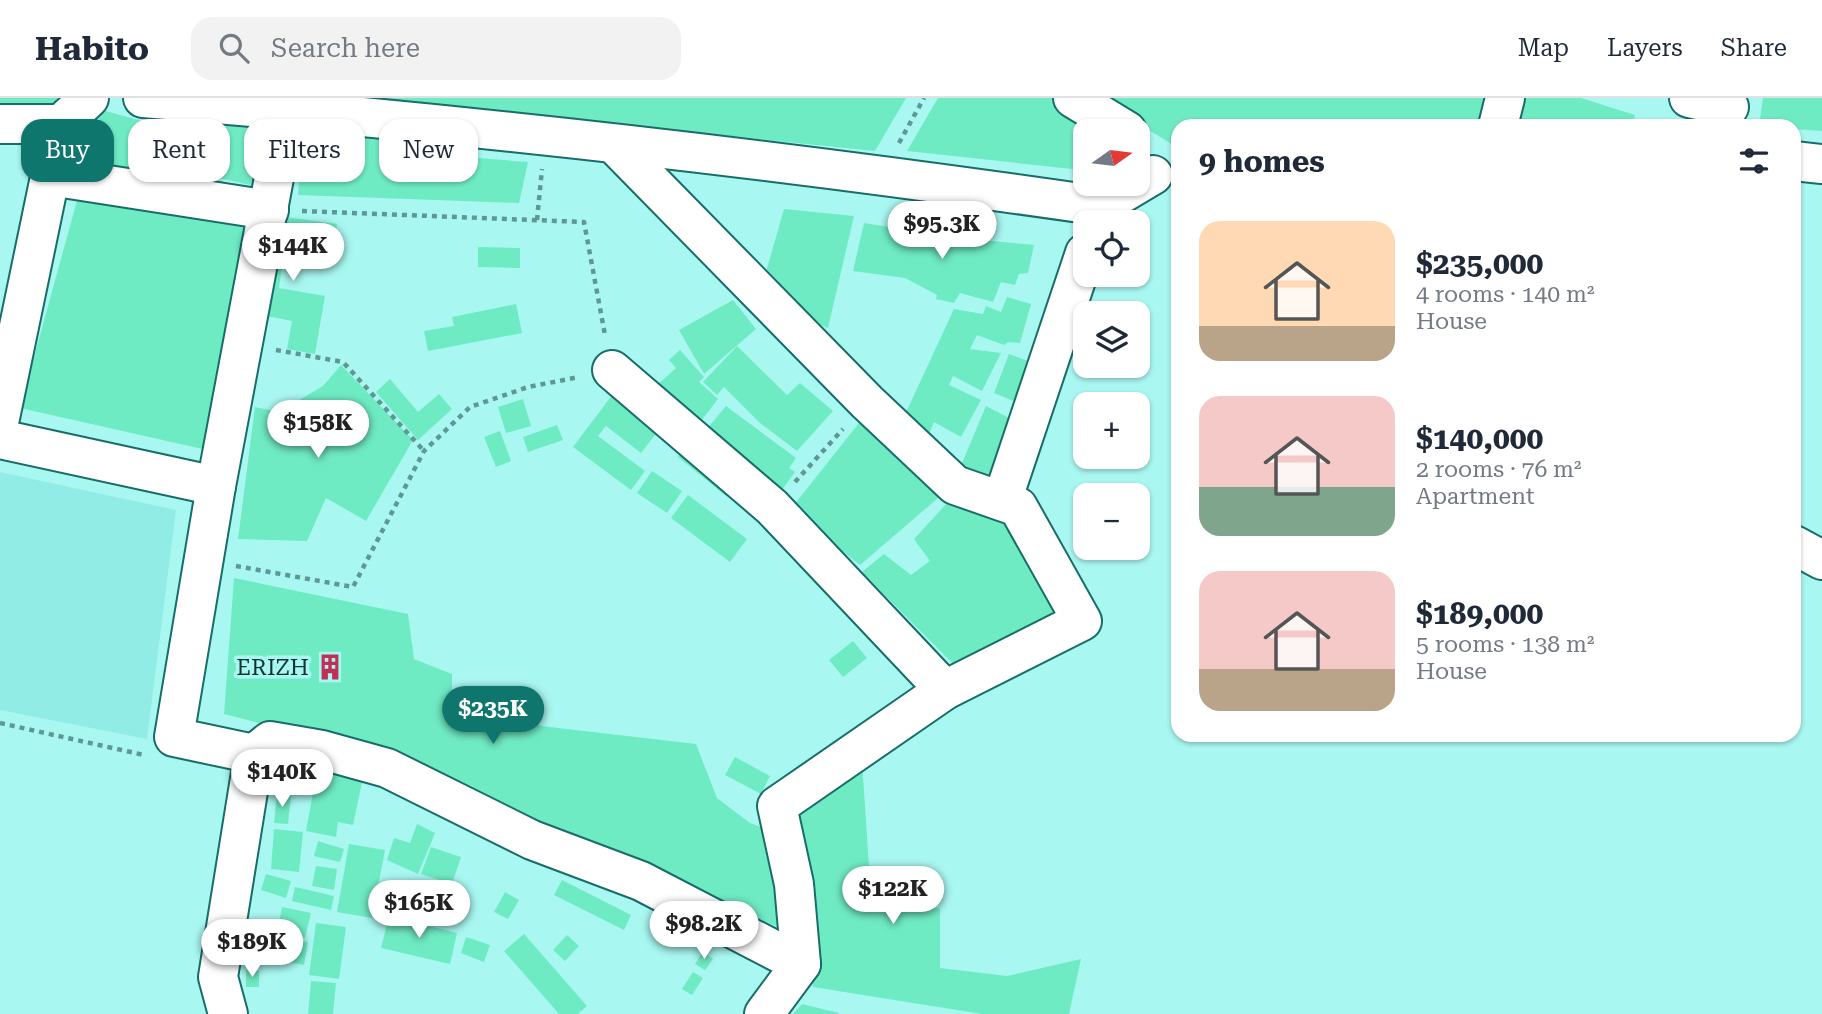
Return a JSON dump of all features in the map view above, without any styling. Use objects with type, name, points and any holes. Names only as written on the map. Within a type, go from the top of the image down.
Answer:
[{"type":"street","points":[[66,119],[89,98]]},
{"type":"street","points":[[143,98],[288,104],[880,176],[1075,210]]},
{"type":"street","points":[[1073,98],[1107,119]]},
{"type":"street","points":[[1500,119],[1505,98]]},
{"type":"street","points":[[1689,98],[1728,110]]},
{"type":"street","points":[[254,754],[174,737],[216,486],[288,104]]},
{"type":"street","points":[[0,124],[21,124]]},
{"type":"street","points":[[615,145],[867,402],[955,485],[1017,507],[1082,621],[945,690],[777,806],[794,884],[801,964],[764,1014]]},
{"type":"street","points":[[1106,210],[1165,180],[1150,153]]},
{"type":"street","points":[[1801,162],[1822,164]]},
{"type":"street","points":[[0,418],[49,182]]},
{"type":"street","points":[[89,182],[269,210]]},
{"type":"street","points":[[1002,501],[1074,287]]},
{"type":"street","points":[[612,370],[772,507],[945,690]]},
{"type":"street","points":[[0,439],[216,486]]},
{"type":"street","points":[[1801,549],[1822,560]]},
{"type":"street","points":[[228,1014],[218,977],[254,754],[270,741],[323,750],[387,768],[532,839],[641,881],[801,964]]},
{"type":"path","points":[[880,176],[924,98]]},
{"type":"path","points":[[537,220],[545,137]]},
{"type":"path","points":[[204,560],[353,587],[424,451],[470,407],[528,387],[612,370],[584,222],[269,210]]},
{"type":"path","points":[[243,344],[343,362],[424,451]]},
{"type":"path","points":[[772,507],[867,402]]},
{"type":"path","points":[[0,723],[148,756],[174,737]]},
{"type":"shaded area","points":[[0,472],[176,510],[147,739],[0,710]]},
{"type":"building","points":[[0,98],[57,98],[53,115],[0,115]]},
{"type":"building","points":[[378,98],[906,98],[875,151]]},
{"type":"building","points":[[938,98],[1052,98],[1084,119],[1073,119],[1073,169],[907,151]]},
{"type":"building","points":[[1097,98],[1499,98],[1494,119],[1171,119],[1171,144],[1150,131],[1150,119],[1131,119]]},
{"type":"building","points":[[1522,98],[1581,98],[1635,115],[1634,119],[1516,119]]},
{"type":"building","points":[[1763,98],[1822,98],[1822,131],[1801,130],[1801,119],[1760,119]]},
{"type":"building","points":[[200,107],[274,119],[244,119],[244,182],[269,182],[268,189],[230,181],[230,119],[197,119]]},
{"type":"building","points":[[102,110],[135,119],[128,119],[128,178],[114,176],[114,119],[99,119]]},
{"type":"building","points":[[365,130],[379,131],[379,182],[478,182],[478,158],[528,162],[519,203],[298,195],[299,182],[365,182]]},
{"type":"building","points":[[153,182],[192,182],[190,188]]},
{"type":"building","points":[[81,186],[255,218],[216,452],[20,408]]},
{"type":"building","points":[[784,209],[854,216],[828,328],[806,319],[766,272]]},
{"type":"building","points":[[272,215],[337,224],[334,243],[286,237],[279,288],[325,296],[315,354],[287,349],[292,321],[256,314]]},
{"type":"building","points":[[864,223],[951,237],[1034,245],[1028,273],[1019,274],[1015,285],[1001,282],[993,302],[960,293],[954,303],[936,299],[937,295],[905,278],[853,271]]},
{"type":"building","points":[[478,247],[520,248],[520,268],[478,267]]},
{"type":"building","points":[[1007,297],[1031,304],[1020,343],[1008,342],[1004,345],[977,335],[970,349],[1001,353],[982,391],[953,376],[949,385],[981,400],[961,437],[934,422],[926,441],[902,421],[954,309],[983,314],[986,306],[1001,312]]},
{"type":"building","points":[[733,300],[756,329],[704,374],[679,330]]},
{"type":"building","points":[[516,304],[522,333],[428,351],[424,331],[454,326],[452,317]]},
{"type":"building","points":[[737,346],[787,395],[800,383],[833,411],[797,451],[760,423],[724,387],[717,395],[703,382]]},
{"type":"building","points":[[680,350],[704,377],[699,382],[718,399],[697,426],[648,393],[676,368],[669,360]]},
{"type":"building","points":[[1009,354],[1039,365],[1023,405],[994,393]]},
{"type":"building","points":[[341,365],[413,440],[366,521],[326,498],[307,541],[238,539],[255,407],[279,412],[323,386]]},
{"type":"building","points":[[390,379],[418,412],[439,394],[452,409],[418,440],[376,392]]},
{"type":"building","points":[[616,390],[662,426],[641,453],[606,426],[598,436],[645,471],[631,490],[573,447]]},
{"type":"building","points":[[523,399],[531,426],[506,433],[498,407]]},
{"type":"building","points":[[726,406],[796,458],[789,468],[795,472],[776,498],[701,436]]},
{"type":"building","points":[[986,406],[1015,421],[987,486],[960,468]]},
{"type":"building","points":[[859,423],[945,492],[860,565],[790,510]]},
{"type":"building","points":[[557,425],[563,440],[528,452],[523,437]]},
{"type":"building","points":[[500,431],[511,461],[496,467],[484,437]]},
{"type":"building","points":[[688,444],[736,483],[726,496],[678,457]]},
{"type":"building","points":[[652,471],[682,491],[667,513],[637,493]]},
{"type":"building","points":[[688,495],[747,539],[730,562],[671,518]]},
{"type":"building","points":[[949,501],[1024,530],[1065,616],[966,677],[862,572],[884,554],[911,575],[930,561],[914,539]]},
{"type":"building","points":[[234,578],[408,614],[414,659],[452,674],[452,699],[507,704],[541,726],[696,744],[717,798],[750,823],[777,833],[788,931],[409,774],[413,762],[224,714]]},
{"type":"building","points":[[853,641],[867,658],[843,677],[829,660]]},
{"type":"building","points":[[735,757],[770,776],[761,794],[725,775]]},
{"type":"building","points":[[862,761],[872,912],[940,908],[940,968],[1007,976],[1081,959],[1069,1014],[982,1014],[813,987],[793,812]]},
{"type":"building","points":[[318,765],[364,773],[353,825],[338,822],[336,837],[306,831]]},
{"type":"building","points":[[277,793],[291,794],[288,824],[274,823]]},
{"type":"building","points":[[417,824],[435,833],[418,874],[387,860],[394,838],[410,843]]},
{"type":"building","points":[[274,829],[303,832],[299,872],[271,869]]},
{"type":"building","points":[[318,841],[344,849],[340,862],[314,856]]},
{"type":"building","points":[[349,844],[385,850],[372,918],[337,912]]},
{"type":"building","points":[[431,847],[461,857],[452,884],[421,874]]},
{"type":"building","points":[[316,866],[337,869],[334,890],[312,886]]},
{"type":"building","points":[[266,874],[291,881],[286,898],[261,890]]},
{"type":"building","points":[[562,880],[631,915],[624,930],[554,895]]},
{"type":"building","points":[[295,887],[334,896],[331,910],[292,901]]},
{"type":"building","points":[[505,892],[519,900],[508,919],[494,912]]},
{"type":"building","points":[[282,907],[311,913],[305,938],[277,933]]},
{"type":"building","points":[[389,916],[457,933],[450,964],[381,948]]},
{"type":"building","points":[[316,923],[346,927],[339,979],[309,975]]},
{"type":"building","points":[[524,934],[587,1006],[578,1014],[559,1014],[504,951]]},
{"type":"building","points":[[567,935],[579,946],[565,961],[553,950]]},
{"type":"building","points":[[277,937],[308,942],[304,965],[273,959]]},
{"type":"building","points":[[466,937],[490,945],[484,962],[461,953]]},
{"type":"building","points":[[703,952],[713,959],[705,970],[695,964]]},
{"type":"building","points":[[246,970],[259,971],[259,987],[246,987]]},
{"type":"building","points":[[693,972],[703,978],[692,995],[682,989]]},
{"type":"building","points":[[311,981],[336,983],[333,1014],[308,1014]]},
{"type":"building","points":[[802,1004],[839,1013],[793,1014]]},
{"type":"place","name":"ERIZH","points":[[330,667]]}]
